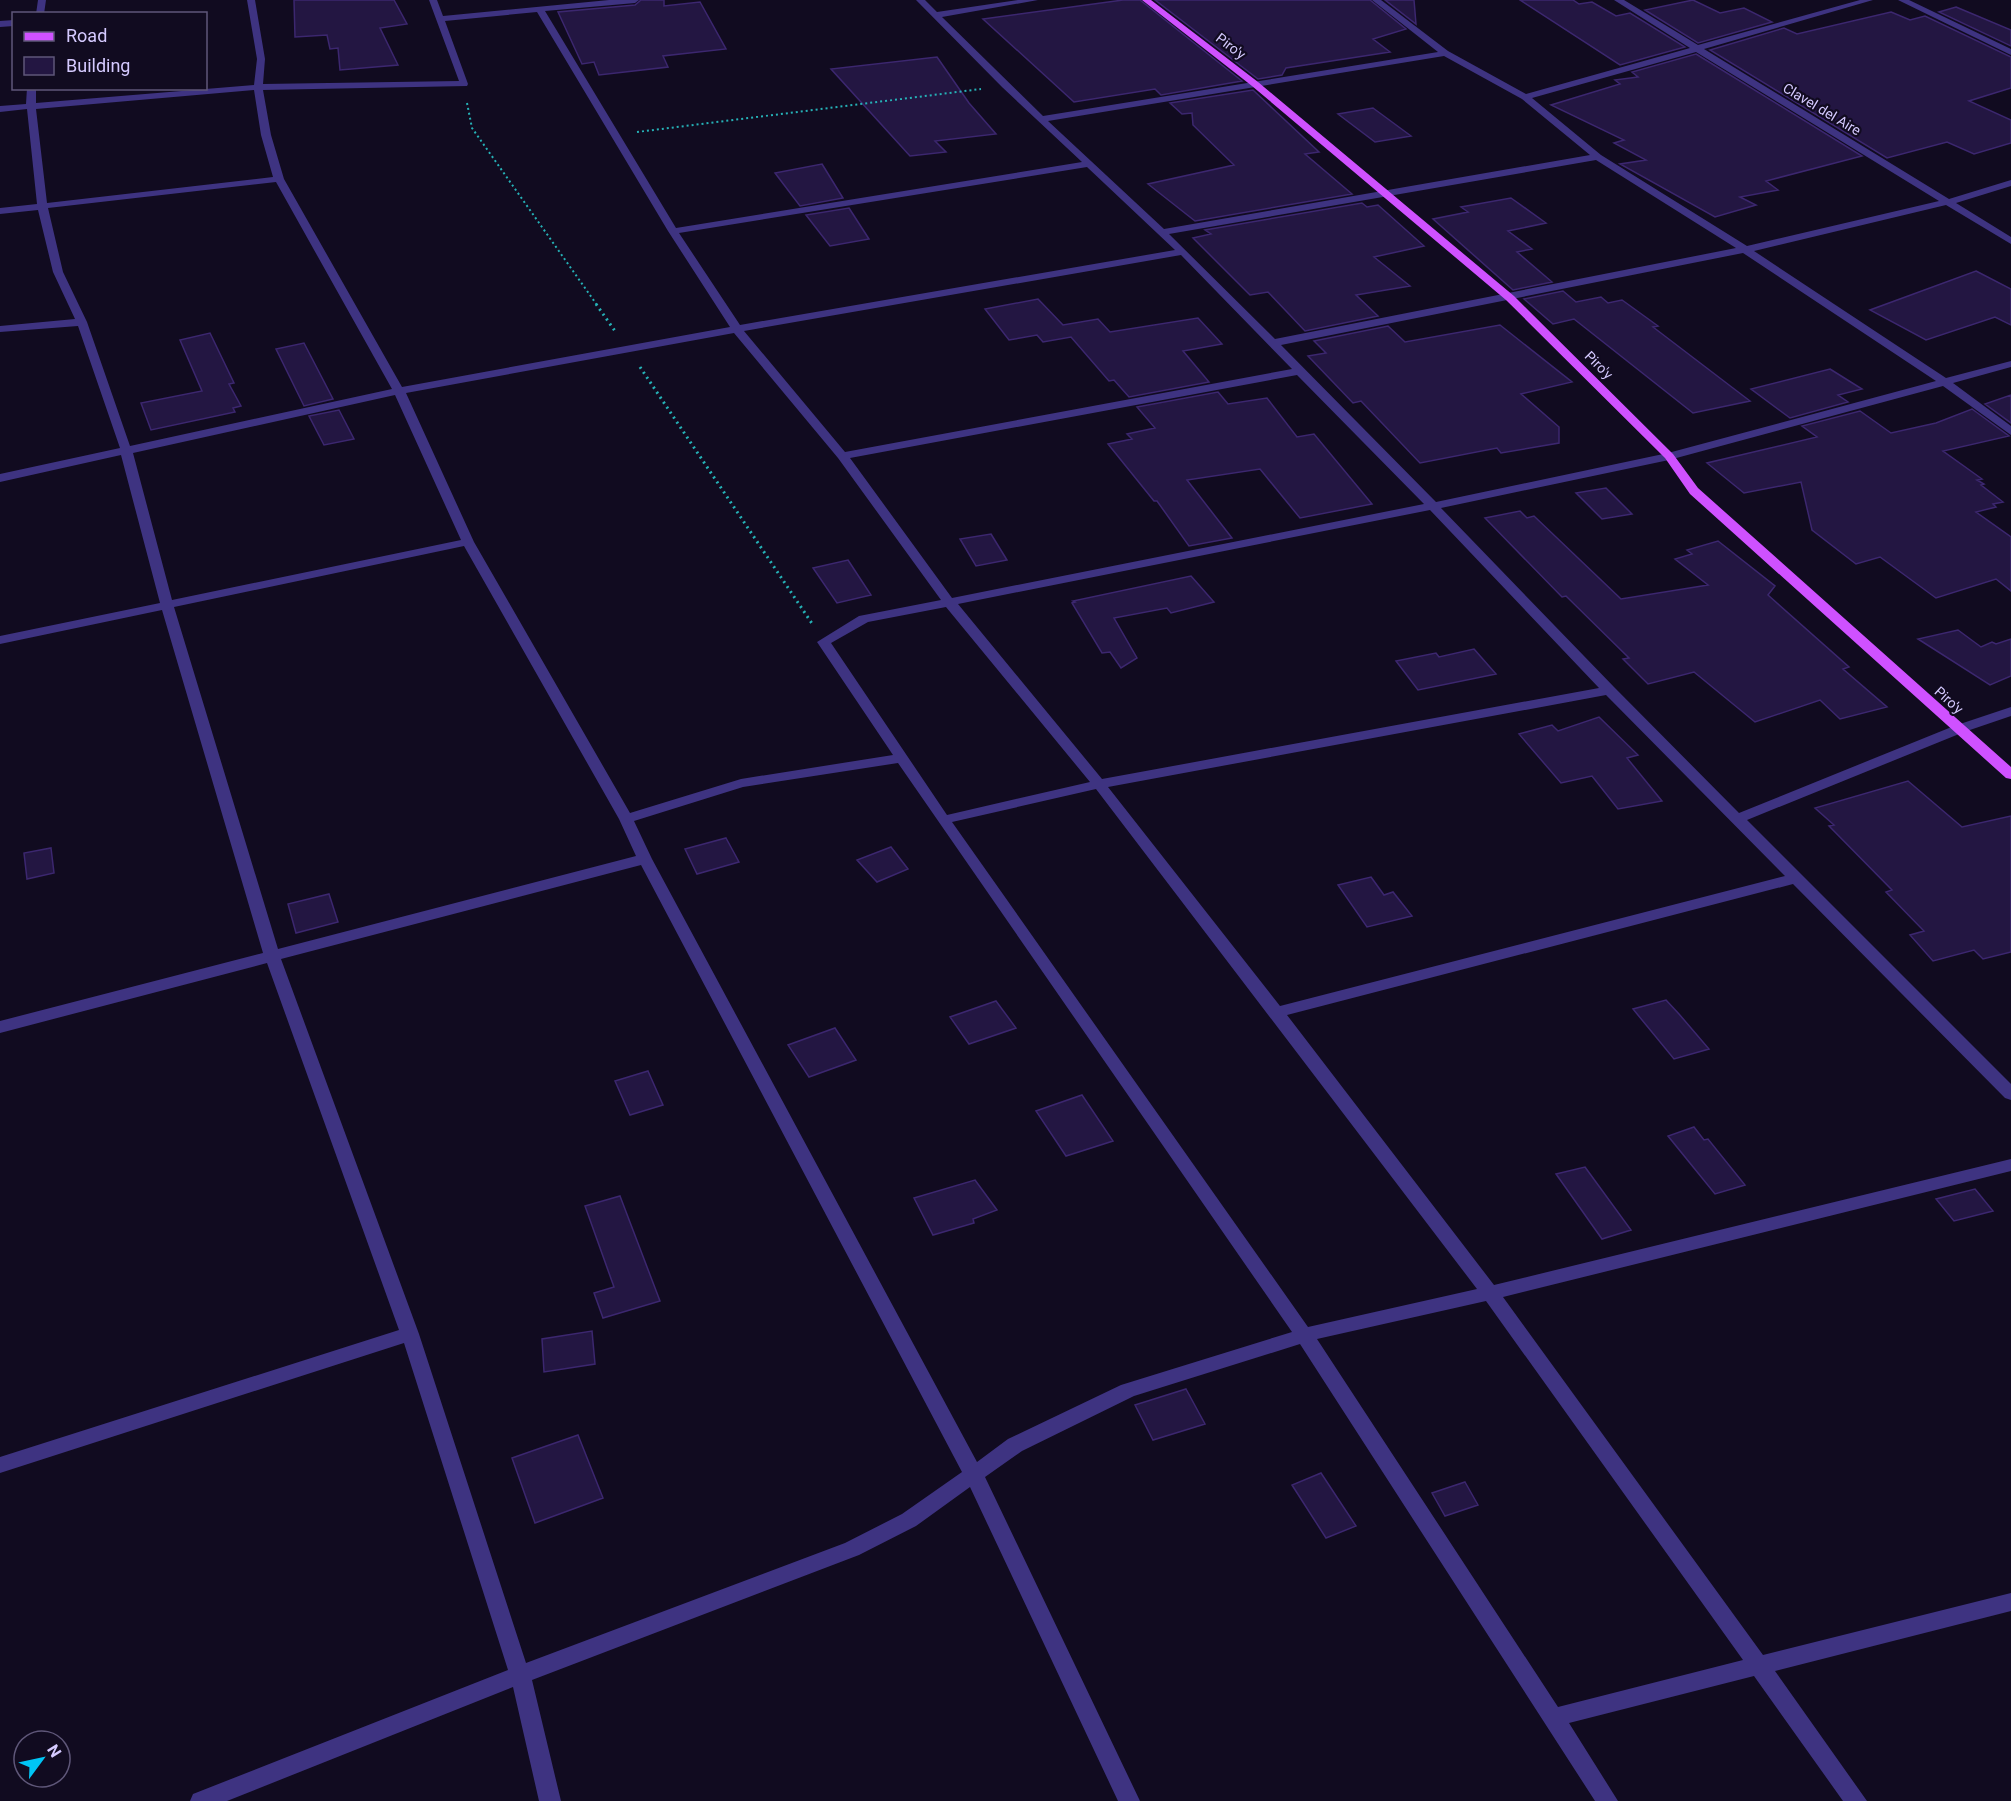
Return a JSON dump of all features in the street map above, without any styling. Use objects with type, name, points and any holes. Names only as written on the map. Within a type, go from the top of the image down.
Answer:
[{"type":"main road","name":"Piro'y","points":[[1146,0],[1255,84],[1510,298],[1669,456],[1694,491],[2011,775]]},
{"type":"street","points":[[251,0],[261,59],[258,87],[266,135],[279,179],[399,392],[468,542],[626,819],[645,859],[973,1473],[1129,1801]]},
{"type":"street","points":[[0,109],[258,87],[464,84],[433,0]]},
{"type":"street","points":[[439,19],[635,0]]},
{"type":"street","points":[[920,0],[1005,86],[1184,252],[1433,506],[1609,690],[2011,1094]]},
{"type":"street","points":[[936,15],[1034,0]]},
{"type":"street","points":[[1376,0],[1445,53],[1525,97],[1598,157],[1746,250],[1945,382],[2011,432]]},
{"type":"street","name":"Clavel del Aire","points":[[1618,0],[2011,241]]},
{"type":"street","points":[[1525,97],[1869,0]]},
{"type":"street","points":[[1902,0],[2011,52]]},
{"type":"street","points":[[540,9],[673,231],[737,329],[842,456],[949,603],[1099,784],[1490,1293],[1856,1801]]},
{"type":"street","points":[[1041,119],[1445,53]]},
{"type":"street","points":[[32,90],[31,105],[42,206],[58,272],[82,322],[126,450],[167,604],[272,956],[410,1334],[520,1675],[550,1801]]},
{"type":"street","points":[[1162,232],[1598,157]]},
{"type":"street","points":[[673,231],[1089,164]]},
{"type":"street","points":[[0,211],[279,179]]},
{"type":"street","points":[[1274,343],[1746,250],[1950,203],[2011,183]]},
{"type":"street","points":[[0,478],[399,392],[737,329],[1184,252]]},
{"type":"street","points":[[0,329],[82,322]]},
{"type":"street","points":[[1607,1801],[1304,1335],[943,820],[824,642],[864,619],[1433,506],[1669,456],[2011,364]]},
{"type":"street","points":[[842,456],[1299,370]]},
{"type":"street","points":[[0,639],[468,542]]},
{"type":"street","points":[[943,820],[1099,784],[1609,690]]},
{"type":"street","points":[[1737,819],[1959,729],[2011,711]]},
{"type":"street","points":[[626,819],[741,783],[902,758]]},
{"type":"street","points":[[0,1027],[645,859]]},
{"type":"street","points":[[1276,1012],[1796,878]]},
{"type":"street","points":[[201,1801],[520,1675],[852,1549],[909,1520],[1015,1445],[1128,1390],[1304,1335],[1490,1293],[2011,1165]]},
{"type":"street","points":[[0,1465],[410,1334]]},
{"type":"street","points":[[1552,1718],[2011,1602]]},
{"type":"path","points":[[616,135],[1005,86]]},
{"type":"building","points":[[294,0],[394,0],[407,24],[380,28],[398,65],[340,70],[338,48],[330,49],[327,35],[295,37]]},
{"type":"building","points":[[641,0],[664,0],[664,6],[700,2],[726,49],[663,56],[668,67],[599,75],[594,62],[582,64],[558,12],[635,5]]},
{"type":"building","points":[[1123,0],[1140,0],[1242,81],[1161,95],[1155,89],[1074,102],[983,19]]},
{"type":"building","points":[[1155,0],[1370,0],[1406,29],[1373,39],[1390,52],[1286,68],[1282,75],[1258,79]]},
{"type":"building","points":[[1385,0],[1414,0],[1416,24]]},
{"type":"building","points":[[1520,0],[1573,0],[1579,4],[1592,2],[1616,16],[1630,13],[1685,47],[1620,65]]},
{"type":"building","points":[[1693,0],[1720,13],[1744,8],[1772,22],[1698,43],[1645,10]]},
{"type":"building","points":[[1956,7],[2011,30],[2011,46],[1939,12]]},
{"type":"building","points":[[1891,12],[1910,20],[1925,16],[2011,57],[2011,88],[1969,101],[2011,120],[2011,143],[1974,154],[1947,142],[1887,158],[1710,50],[1784,28],[1797,34]]},
{"type":"building","points":[[1696,54],[1862,156],[1766,181],[1778,190],[1740,197],[1756,205],[1715,217],[1620,164],[1646,160],[1614,143],[1624,140],[1551,105],[1620,84],[1615,80],[1638,77],[1632,72]]},
{"type":"building","points":[[937,57],[969,103],[996,134],[935,141],[946,152],[910,156],[831,69]]},
{"type":"building","points":[[1253,90],[1319,152],[1305,154],[1352,194],[1195,221],[1148,184],[1234,165],[1193,125],[1192,113],[1182,114],[1170,103]]},
{"type":"building","points":[[1373,108],[1411,136],[1375,142],[1338,114]]},
{"type":"building","points":[[822,164],[843,198],[800,206],[775,173]]},
{"type":"building","points":[[1511,198],[1546,223],[1508,231],[1532,249],[1517,252],[1552,282],[1513,290],[1433,219],[1468,212],[1461,207]]},
{"type":"building","points":[[1362,203],[1367,207],[1378,205],[1424,246],[1374,257],[1410,286],[1356,295],[1378,316],[1305,331],[1268,292],[1250,295],[1193,238],[1211,234],[1205,230]]},
{"type":"building","points":[[849,208],[869,239],[830,246],[806,215]]},
{"type":"building","points":[[1976,271],[2011,289],[2011,325],[1995,317],[1926,340],[1870,310]]},
{"type":"building","points":[[1563,291],[1576,302],[1601,297],[1608,303],[1622,300],[1658,326],[1653,327],[1750,401],[1693,413],[1574,319],[1553,324],[1524,299]]},
{"type":"building","points":[[1038,299],[1063,325],[1098,319],[1110,332],[1198,318],[1222,344],[1183,351],[1209,382],[1129,397],[1114,380],[1109,381],[1071,337],[1043,342],[1037,335],[1009,340],[985,309]]},
{"type":"building","points":[[1500,325],[1572,382],[1521,394],[1559,427],[1559,443],[1501,453],[1497,448],[1420,463],[1361,401],[1353,403],[1308,356],[1326,353],[1314,341],[1388,326],[1405,342]]},
{"type":"building","points":[[210,333],[234,383],[229,384],[241,406],[233,408],[235,412],[151,430],[141,403],[202,391],[180,340]]},
{"type":"building","points":[[304,343],[333,399],[304,406],[276,349]]},
{"type":"building","points":[[1830,369],[1862,389],[1838,395],[1848,402],[1790,418],[1751,389]]},
{"type":"building","points":[[1218,392],[1228,404],[1267,398],[1297,437],[1314,434],[1372,504],[1300,518],[1260,469],[1187,480],[1232,538],[1189,546],[1157,501],[1154,501],[1108,444],[1132,439],[1127,434],[1155,428],[1137,407]]},
{"type":"building","points":[[2011,395],[2011,423],[1985,404]]},
{"type":"building","points":[[1972,409],[2009,436],[1943,451],[1982,479],[1977,480],[2003,502],[1993,504],[1996,507],[1976,512],[2011,537],[2011,591],[1996,579],[1936,598],[1880,557],[1856,564],[1812,530],[1801,482],[1744,493],[1707,463],[1817,437],[1802,426],[1860,411],[1891,433],[1936,423]]},
{"type":"building","points":[[339,410],[354,439],[324,445],[309,416]]},
{"type":"building","points":[[1606,488],[1632,514],[1602,519],[1576,493]]},
{"type":"building","points":[[1520,511],[1527,518],[1534,516],[1621,599],[1708,585],[1675,559],[1692,554],[1687,550],[1718,541],[1775,586],[1768,595],[1849,667],[1843,669],[1887,707],[1840,719],[1820,700],[1755,722],[1694,672],[1648,684],[1623,659],[1629,658],[1566,596],[1562,597],[1485,518]]},
{"type":"building","points":[[991,534],[1007,560],[976,566],[960,539]]},
{"type":"building","points":[[848,560],[871,595],[837,603],[813,568]]},
{"type":"building","points":[[1191,576],[1214,602],[1171,613],[1167,608],[1114,618],[1137,658],[1121,668],[1110,652],[1102,653],[1072,603],[1075,602],[1073,601]]},
{"type":"building","points":[[1958,630],[1981,647],[1992,642],[1996,644],[2011,639],[2011,676],[1990,685],[1918,639]]},
{"type":"building","points":[[1474,649],[1496,674],[1418,690],[1396,661],[1436,653],[1439,657]]},
{"type":"building","points":[[1599,717],[1638,755],[1627,758],[1662,801],[1618,809],[1592,776],[1561,783],[1519,734],[1552,725],[1558,731]]},
{"type":"building","points":[[1908,781],[1962,827],[2011,816],[2011,952],[1983,959],[1974,950],[1933,961],[1910,935],[1924,931],[1886,892],[1892,890],[1829,826],[1834,825],[1815,808]]},
{"type":"building","points":[[726,838],[739,862],[697,874],[685,849]]},
{"type":"building","points":[[891,847],[908,869],[877,882],[857,860]]},
{"type":"building","points":[[51,848],[54,873],[27,879],[24,853]]},
{"type":"building","points":[[1371,877],[1384,895],[1393,892],[1412,916],[1367,927],[1338,885]]},
{"type":"building","points":[[329,894],[338,922],[296,933],[288,904]]},
{"type":"building","points":[[1666,1000],[1709,1049],[1674,1059],[1633,1009]]},
{"type":"building","points":[[996,1001],[1016,1028],[969,1044],[950,1017]]},
{"type":"building","points":[[835,1028],[856,1060],[809,1077],[788,1045]]},
{"type":"building","points":[[648,1071],[663,1105],[630,1115],[615,1081]]},
{"type":"building","points":[[1082,1095],[1113,1141],[1066,1156],[1036,1111]]},
{"type":"building","points":[[1694,1127],[1704,1140],[1708,1139],[1745,1185],[1715,1194],[1668,1136]]},
{"type":"building","points":[[1585,1167],[1631,1230],[1602,1239],[1556,1174]]},
{"type":"building","points":[[975,1180],[997,1210],[973,1219],[974,1223],[933,1235],[914,1198]]},
{"type":"building","points":[[1975,1189],[1993,1211],[1954,1221],[1936,1199]]},
{"type":"building","points":[[620,1196],[660,1301],[603,1318],[594,1293],[614,1287],[585,1206]]},
{"type":"building","points":[[592,1331],[595,1364],[544,1372],[542,1339]]},
{"type":"building","points":[[1186,1389],[1205,1424],[1153,1440],[1135,1405]]},
{"type":"building","points":[[578,1435],[603,1498],[535,1523],[512,1458]]},
{"type":"building","points":[[1321,1473],[1356,1526],[1326,1538],[1292,1485]]},
{"type":"building","points":[[1465,1482],[1478,1505],[1445,1516],[1432,1493]]}]
